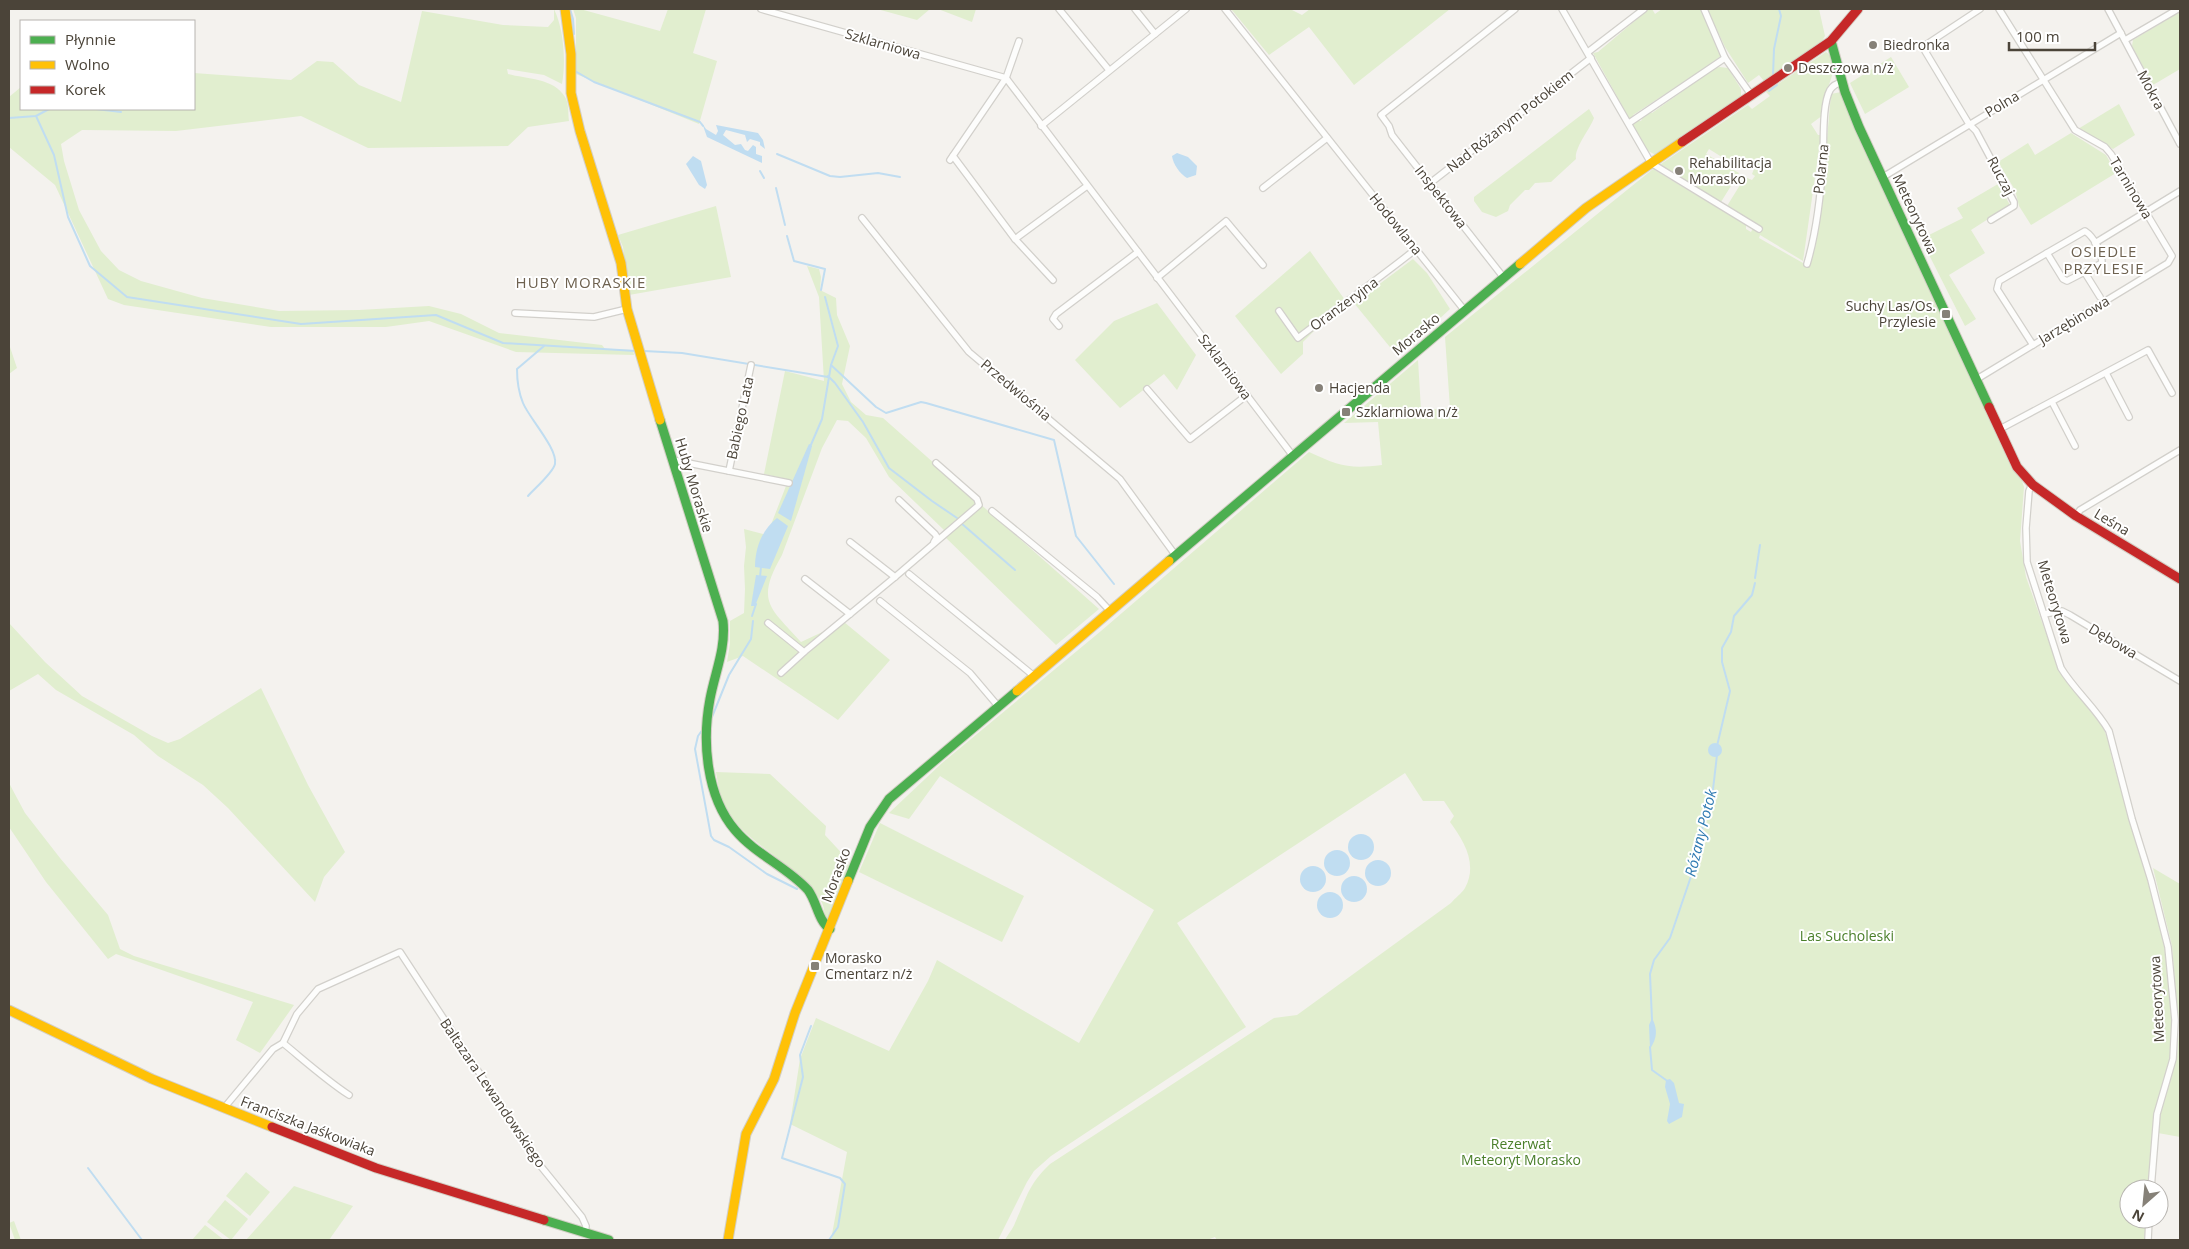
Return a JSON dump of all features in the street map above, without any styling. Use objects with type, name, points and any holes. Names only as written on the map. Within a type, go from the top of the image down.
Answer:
[{"type":"street","name":"Huby Moraskie","points":[[565,9],[568,20],[570,94],[621,264],[627,309],[726,634],[725,647],[709,706],[710,764],[716,794],[724,816],[736,831],[807,889],[817,904],[822,923],[830,929]]},
{"type":"street","name":"Szklarniowa","points":[[761,9],[1006,78],[1293,456]]},
{"type":"street","points":[[1059,9],[1109,70]]},
{"type":"street","points":[[1135,9],[1155,34]]},
{"type":"street","points":[[1041,126],[1186,9]]},
{"type":"street","name":"Hodowlana","points":[[1225,9],[1465,311]]},
{"type":"street","name":"Inspektowa","points":[[1504,278],[1392,136],[1389,126],[1381,115],[1515,9]]},
{"type":"street","points":[[1562,9],[1651,163],[1759,229]]},
{"type":"street","points":[[1589,55],[1644,9]]},
{"type":"street","points":[[1704,9],[1726,58],[1752,96]]},
{"type":"street","name":"Morasko","points":[[728,1240],[746,1134],[774,1079],[795,1013],[867,834],[879,810],[902,786],[1586,208],[1831,41],[1858,9]]},
{"type":"street","points":[[1969,124],[1925,51],[1924,46],[1980,9]]},
{"type":"street","name":"Tarninowa","points":[[1999,9],[2075,130],[2105,147],[2110,154],[2172,256],[2171,260]]},
{"type":"street","name":"Mokra","points":[[2108,9],[2180,144]]},
{"type":"street","points":[[2125,40],[2178,9]]},
{"type":"street","name":"Polna","points":[[1883,177],[2121,33]]},
{"type":"street","points":[[1019,41],[1006,78],[951,158],[1015,239],[1053,280]]},
{"type":"street","name":"Meteorytowa","points":[[1831,41],[1856,121],[2016,464],[2032,484],[2027,508],[2027,562],[2061,668],[2069,681],[2109,731],[2168,946],[2175,1020],[2173,1059],[2157,1114],[2152,1179]]},
{"type":"street","name":"Nad Różanym Potokiem","points":[[1429,184],[1589,55]]},
{"type":"street","points":[[1628,123],[1726,58]]},
{"type":"street","name":"Polarna","points":[[1807,264],[1815,226],[1823,161],[1827,101],[1830,90],[1834,85],[1843,82]]},
{"type":"street","name":"Ruczaj","points":[[1969,124],[1985,146],[2014,202],[2014,206],[1991,220]]},
{"type":"street","points":[[1263,188],[1327,138]]},
{"type":"street","points":[[1015,239],[1087,186]]},
{"type":"street","points":[[2095,243],[2180,191]]},
{"type":"street","name":"Przedwiośnia","points":[[862,218],[969,352],[1120,479],[1176,556]]},
{"type":"street","points":[[1158,278],[1226,221],[1263,265]]},
{"type":"street","points":[[2033,345],[1998,289],[1997,284],[2012,273],[2085,231],[2095,243],[2102,263],[2067,281],[2063,279],[2048,253]]},
{"type":"street","name":"Oranżeryjna","points":[[1279,311],[1298,338],[1323,318],[1350,301],[1416,249]]},
{"type":"street","points":[[1059,326],[1053,319],[1056,314],[1138,252]]},
{"type":"street","name":"Jarzębinowa","points":[[1977,379],[2171,260]]},
{"type":"street","points":[[2085,273],[2100,297]]},
{"type":"street","points":[[515,313],[594,317],[627,309]]},
{"type":"street","points":[[2001,429],[2148,350],[2172,393]]},
{"type":"street","name":"Babiego Lata","points":[[729,471],[751,365]]},
{"type":"street","points":[[2106,373],[2129,418]]},
{"type":"street","points":[[1147,389],[1190,439],[1247,396]]},
{"type":"street","points":[[2052,402],[2076,446]]},
{"type":"street","points":[[2076,516],[2080,510],[2180,450]]},
{"type":"street","points":[[673,460],[790,483]]},
{"type":"street","points":[[781,673],[978,505],[979,502],[936,463]]},
{"type":"street","name":"Leśna","points":[[2032,484],[2076,516],[2180,580]]},
{"type":"street","points":[[899,500],[935,534],[937,537],[934,542]]},
{"type":"street","points":[[992,511],[1097,597],[1110,611]]},
{"type":"street","points":[[850,542],[895,577]]},
{"type":"street","points":[[909,574],[1034,676]]},
{"type":"street","points":[[804,579],[850,614]]},
{"type":"street","points":[[880,601],[970,673],[998,706]]},
{"type":"street","name":"Dębowa","points":[[2044,614],[2062,611],[2180,681]]},
{"type":"street","points":[[768,623],[804,652]]},
{"type":"street","name":"Baltazara Lewandowskiego","points":[[283,1043],[297,1014],[318,989],[400,952],[540,1164],[582,1217],[586,1226],[585,1233]]},
{"type":"street","name":"Franciszka Jaśkowiaka","points":[[9,1010],[135,1071],[224,1108],[410,1180],[607,1240]]},
{"type":"street","points":[[224,1108],[273,1049],[283,1043],[330,1083],[349,1095]]},
{"type":"green space","points":[[554,9],[560,26],[563,46],[564,66],[562,84],[544,75],[507,69],[508,74],[539,80],[554,86],[560,91],[567,102],[569,121],[528,127],[508,146],[368,148],[301,116],[176,131],[82,130],[61,144],[64,161],[79,210],[101,251],[119,270],[141,281],[202,298],[279,311],[359,310],[429,306],[461,314],[499,333],[602,345],[605,349],[633,350],[634,355],[516,352],[429,321],[386,327],[271,327],[124,305],[108,299],[55,185],[9,147],[9,97],[20,88],[20,110],[195,110],[195,73],[291,80],[317,61],[333,62],[359,85],[401,102],[422,11],[503,25],[548,27],[554,20]]},
{"type":"green space","points":[[573,9],[580,9],[660,31],[668,9],[706,9],[693,53],[717,61],[699,124],[576,74],[576,18]]},
{"type":"green space","points":[[877,9],[930,9],[917,20]]},
{"type":"green space","points":[[938,9],[976,9],[972,22]]},
{"type":"green space","points":[[1231,9],[1290,9],[1302,15],[1310,9],[1450,9],[1354,85],[1309,27],[1269,55]]},
{"type":"green space","points":[[1649,9],[1652,9],[1655,14],[1662,9],[1702,9],[1721,56],[1684,84],[1682,83],[1633,115],[1634,117],[1630,120],[1593,53],[1598,52]]},
{"type":"green space","points":[[1707,9],[1819,9],[1825,36],[1819,46],[1773,78],[1764,81],[1759,75],[1748,83],[1725,47]]},
{"type":"green space","points":[[2180,12],[2180,69],[2153,85],[2132,46],[2133,40]]},
{"type":"green space","points":[[1826,52],[1833,60],[1834,65],[1826,94],[1823,115],[1811,124],[1818,135],[1821,135],[1803,261],[1760,235],[1759,238],[1810,267],[1825,161],[1831,94],[1841,92],[1846,108],[1972,380],[2015,470],[2021,478],[2024,487],[2020,541],[2026,577],[2060,673],[2103,727],[2109,743],[2164,944],[2173,1021],[2171,1058],[2155,1109],[2149,1179],[2119,1179],[2119,1229],[2145,1229],[2144,1240],[1217,1240],[1215,1237],[1207,1240],[1005,1240],[1032,1185],[1050,1164],[1274,1018],[1297,1015],[1451,903],[1462,892],[1469,879],[1470,862],[1460,837],[1450,822],[1454,816],[1444,801],[1423,801],[1405,773],[1177,923],[1246,1027],[1051,1156],[1034,1171],[1027,1182],[998,1240],[831,1240],[847,1152],[790,1124],[800,1059],[816,1018],[889,1051],[928,981],[937,960],[1079,1043],[1154,910],[940,776],[909,819],[889,813],[942,763],[1101,631],[1309,452],[1328,461],[1344,465],[1361,467],[1382,465],[1378,422],[1344,423],[1418,360],[1421,410],[1450,408],[1445,337],[1653,169],[1746,225],[1746,229],[1751,232],[1753,228],[1760,232],[1761,226],[1727,206],[1745,177],[1752,180],[1755,176],[1752,174],[1754,169],[1748,166],[1746,168],[1734,161],[1733,164],[1709,149],[1706,154],[1739,173],[1721,202],[1658,166],[1748,105],[1752,109],[1770,96],[1766,92]]},
{"type":"green space","points":[[1891,57],[1909,87],[1865,114],[1850,83]]},
{"type":"green space","points":[[1715,68],[1728,68],[1741,89],[1741,97],[1656,155],[1648,151],[1632,124],[1637,120],[1641,121],[1650,112],[1652,113]]},
{"type":"green space","points":[[2119,104],[2135,135],[2113,149],[2078,129]]},
{"type":"green space","points":[[1589,109],[1594,118],[1577,150],[1576,159],[1551,182],[1535,183],[1529,190],[1525,190],[1510,205],[1508,211],[1496,217],[1482,212],[1474,201],[1474,197]]},
{"type":"green space","points":[[2071,133],[2106,155],[2116,173],[2031,225],[2019,206],[2015,190],[1998,162],[2028,143],[2035,155]]},
{"type":"green space","points":[[1998,184],[2010,205],[1971,230],[1985,253],[1949,275],[1976,319],[1965,326],[1921,239],[1963,218],[1957,208]]},
{"type":"green space","points":[[716,206],[731,277],[629,295],[623,247],[618,235]]},
{"type":"green space","points":[[1310,251],[1345,300],[1303,342],[1303,354],[1281,374],[1235,316]]},
{"type":"green space","points":[[1413,259],[1427,273],[1450,309],[1398,357],[1354,303]]},
{"type":"green space","points":[[807,266],[819,269],[821,277],[820,290],[836,298],[837,315],[850,346],[842,384],[851,402],[866,415],[883,418],[1099,609],[1056,645],[943,535],[944,530],[889,477],[866,438],[848,421],[837,420],[822,448],[782,555],[769,584],[768,594],[774,611],[801,642],[844,622],[890,660],[838,720],[743,656],[727,662],[730,644],[730,621],[744,613],[746,547],[744,529],[767,535],[786,486],[791,480],[764,474],[785,371],[824,381],[819,297]]},
{"type":"green space","points":[[1157,303],[1196,355],[1177,390],[1164,374],[1120,408],[1075,360],[1114,321]]},
{"type":"green space","points":[[9,344],[17,368],[9,374]]},
{"type":"green space","points":[[9,623],[45,662],[82,696],[152,736],[168,743],[180,739],[261,688],[308,785],[345,852],[324,877],[315,902],[228,808],[203,785],[158,756],[134,735],[56,690],[38,674],[9,691]]},
{"type":"green space","points":[[716,772],[770,774],[826,826],[825,835],[848,860],[849,872],[827,923],[822,903],[811,887],[799,875],[744,832],[733,819],[723,805]]},
{"type":"green space","points":[[9,783],[25,813],[108,915],[120,949],[134,956],[294,1005],[260,1053],[236,1040],[253,1002],[116,954],[108,959],[46,882],[9,827]]},
{"type":"green space","points":[[880,823],[1024,896],[1002,942],[859,872]]},
{"type":"green space","points":[[2153,868],[2180,884],[2180,1137],[2158,1133],[2161,1111],[2177,1057],[2179,1032],[2172,946]]},
{"type":"green space","points":[[246,1172],[270,1192],[250,1216],[226,1196]]},
{"type":"green space","points":[[294,1186],[353,1206],[329,1240],[246,1240]]},
{"type":"green space","points":[[225,1200],[248,1219],[231,1240],[207,1222]]},
{"type":"green space","points":[[14,1221],[21,1240],[15,1240],[9,1223]]},
{"type":"green space","points":[[205,1225],[224,1240],[192,1240]]},
{"type":"water","points":[[702,123],[706,129],[716,135],[718,131],[716,125],[758,133],[763,140],[765,149],[760,145],[760,142],[750,139],[747,142],[745,135],[726,130],[723,135],[735,145],[741,144],[745,150],[748,151],[753,145],[756,147],[756,154],[762,156],[762,163],[707,137]]},
{"type":"water","points":[[1177,153],[1188,157],[1197,166],[1196,175],[1187,178],[1179,171],[1172,156]]},
{"type":"water","points":[[693,156],[701,161],[707,185],[705,189],[699,185],[686,164]]},
{"type":"water","points":[[809,444],[812,446],[791,521],[778,513]]},
{"type":"water","points":[[777,518],[788,526],[770,569],[755,567],[756,553],[760,540],[767,528]]},
{"type":"water","points":[[756,575],[767,576],[755,606],[751,606]]},
{"type":"water","points":[[1712,743],[1718,743],[1722,750],[1718,757],[1712,757],[1708,753],[1708,747]]},
{"type":"water","points":[[1361,834],[1370,838],[1374,847],[1370,856],[1361,860],[1352,856],[1348,847],[1352,838]]},
{"type":"water","points":[[1337,850],[1346,854],[1350,863],[1346,872],[1337,876],[1328,872],[1324,863],[1328,854]]},
{"type":"water","points":[[1378,860],[1387,864],[1391,873],[1387,882],[1378,886],[1369,882],[1365,873],[1369,864]]},
{"type":"water","points":[[1313,866],[1322,870],[1326,879],[1322,888],[1313,892],[1304,888],[1300,879],[1304,870]]},
{"type":"water","points":[[1354,876],[1363,880],[1367,889],[1363,898],[1354,902],[1345,898],[1341,889],[1345,880]]},
{"type":"water","points":[[1330,892],[1339,896],[1343,905],[1339,914],[1330,918],[1321,914],[1317,905],[1321,896]]},
{"type":"water","points":[[1652,1018],[1656,1034],[1650,1049],[1649,1025]]},
{"type":"water","points":[[1670,1079],[1674,1083],[1679,1103],[1684,1104],[1682,1117],[1669,1124],[1667,1121],[1670,1104],[1665,1087],[1666,1080]]},
{"type":"waterway","points":[[570,9],[574,34]]},
{"type":"waterway","name":"Różany Potok","points":[[1773,76],[1774,49],[1781,16],[1779,9]]},
{"type":"waterway","points":[[575,71],[594,82],[700,122],[703,126]]},
{"type":"waterway","name":"Różany Potok","points":[[1769,91],[1777,85]]},
{"type":"waterway","points":[[9,118],[36,116],[47,110]]},
{"type":"waterway","points":[[104,110],[121,112]]},
{"type":"waterway","points":[[36,116],[54,155],[68,217],[90,266],[127,297],[301,324],[436,315],[503,343],[636,351]]},
{"type":"waterway","points":[[777,154],[830,176],[840,177],[878,173],[900,177]]},
{"type":"waterway","points":[[760,171],[764,178]]},
{"type":"waterway","points":[[776,188],[785,225]]},
{"type":"waterway","points":[[787,236],[794,261],[825,269],[821,290]]},
{"type":"waterway","points":[[810,447],[822,419],[831,365],[838,346],[825,297]]},
{"type":"waterway","points":[[528,496],[554,468],[555,458],[548,442],[523,403],[518,386],[517,369],[544,346]]},
{"type":"waterway","points":[[644,351],[682,353],[828,377]]},
{"type":"waterway","points":[[831,365],[876,407],[886,413],[921,402],[1054,440],[1076,536],[1114,584]]},
{"type":"waterway","points":[[828,376],[863,422],[889,468],[957,518]]},
{"type":"waterway","points":[[961,523],[1015,570]]},
{"type":"waterway","name":"Różany Potok","points":[[1755,578],[1760,545]]},
{"type":"waterway","points":[[760,577],[761,567]]},
{"type":"waterway","name":"Różany Potok","points":[[1717,746],[1730,691],[1722,662],[1722,648],[1731,632],[1734,616],[1752,595],[1755,583]]},
{"type":"waterway","points":[[752,616],[756,604]]},
{"type":"waterway","points":[[712,717],[729,675],[751,639],[753,621]]},
{"type":"waterway","points":[[703,729],[698,736],[695,749],[711,836],[714,840],[729,847],[767,874],[797,889]]},
{"type":"waterway","name":"Różany Potok","points":[[1652,1020],[1650,974],[1654,960],[1670,938],[1700,850],[1704,815],[1712,798],[1717,755]]},
{"type":"waterway","points":[[811,1026],[800,1055],[803,1077],[782,1158],[840,1178],[845,1184],[838,1227],[829,1240]]},
{"type":"waterway","name":"Różany Potok","points":[[1650,1047],[1652,1070],[1666,1080]]},
{"type":"waterway","points":[[88,1168],[142,1240]]},
{"type":"traffic: fast","points":[[1831,41],[1845,92],[1859,127],[1989,407]]},
{"type":"traffic: fast","points":[[1169,561],[1520,264]]},
{"type":"traffic: fast","points":[[660,420],[723,621],[722,651],[710,699],[706,732],[712,785],[725,816],[735,830],[743,839],[791,874],[808,890],[820,916],[830,929]]},
{"type":"traffic: fast","points":[[848,881],[870,827],[889,799],[1017,691]]},
{"type":"traffic: fast","points":[[544,1220],[609,1240]]},
{"type":"traffic: slow","points":[[565,9],[571,54],[571,93],[580,131],[621,263],[627,309],[660,420]]},
{"type":"traffic: slow","points":[[1520,264],[1586,208],[1682,142]]},
{"type":"traffic: slow","points":[[1017,691],[1169,561]]},
{"type":"traffic: slow","points":[[728,1240],[746,1134],[774,1079],[795,1013],[848,881]]},
{"type":"traffic: slow","points":[[9,1010],[152,1079],[272,1127]]},
{"type":"traffic: jam","points":[[1682,142],[1831,41],[1858,9]]},
{"type":"traffic: jam","points":[[1989,407],[2017,467],[2033,485],[2076,516],[2180,579]]},
{"type":"traffic: jam","points":[[272,1127],[376,1168],[544,1220]]},
{"type":"place","name":"Biedronka","points":[[1873,45]]},
{"type":"place","name":"Deszczowa n/ż","points":[[1788,68]]},
{"type":"place","name":"Rehabilitacja Morasko","points":[[1679,171]]},
{"type":"place","name":"Suchy Las/Os. Przylesie","points":[[1946,314]]},
{"type":"place","name":"Hacjenda","points":[[1319,388]]},
{"type":"place","name":"Szklarniowa n/ż","points":[[1346,412]]},
{"type":"place","name":"Morasko Cmentarz n/ż","points":[[815,966]]},
{"type":"district","name":"OSIEDLE PRZYLESIE","points":[[2104,260]]},
{"type":"district","name":"HUBY MORASKIE","points":[[581,283]]},
{"type":"park label","name":"Las Sucholeski","points":[[1847,936]]},
{"type":"park label","name":"Rezerwat Meteoryt Morasko","points":[[1521,1152]]}]
